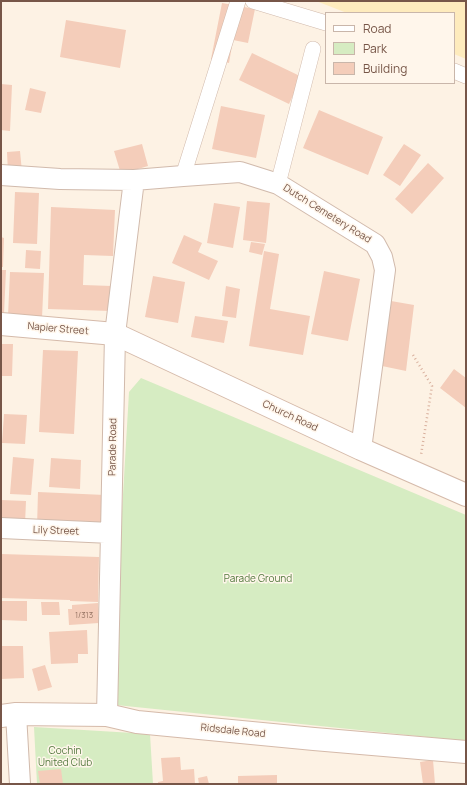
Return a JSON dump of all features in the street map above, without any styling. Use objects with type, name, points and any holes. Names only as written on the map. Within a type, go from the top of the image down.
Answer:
[{"type":"main road","name":"Napier Street","points":[[1,324],[115,334]]},
{"type":"main road","name":"Church Road","points":[[115,334],[361,449],[466,495]]},
{"type":"main road","name":"Ridsdale Road","points":[[9,715],[107,715],[137,722],[466,752]]},
{"type":"street","points":[[182,176],[238,1]]},
{"type":"street","points":[[253,1],[325,23]]},
{"type":"street","points":[[278,184],[313,49]]},
{"type":"street","points":[[455,71],[466,76]]},
{"type":"street","name":"Dutch Cemetery Road","points":[[1,174],[60,179],[134,180],[240,172],[278,184],[375,244],[382,258],[385,270],[361,449]]},
{"type":"street","name":"Parade Road","points":[[107,715],[115,334],[134,180]]},
{"type":"street","name":"Lily Street","points":[[1,528],[112,533]]},
{"type":"street","points":[[9,715],[20,784]]},
{"type":"path","points":[[413,355],[432,386],[418,474]]},
{"type":"green space","name":"Parade Ground","points":[[141,378],[466,515],[466,741],[116,705],[112,683],[129,392]]},
{"type":"green space","name":"Cochin United Club","points":[[34,727],[150,734],[153,784],[37,784]]},
{"type":"sand","points":[[316,1],[466,1],[466,59],[455,54],[455,12],[344,12]]},
{"type":"building","points":[[222,3],[255,9],[248,43],[233,40],[229,63],[211,59]]},
{"type":"building","points":[[66,20],[126,30],[120,68],[60,57]]},
{"type":"building","points":[[252,53],[302,77],[289,104],[239,80]]},
{"type":"building","points":[[1,84],[12,85],[10,131],[1,130]]},
{"type":"building","points":[[30,88],[46,92],[41,113],[25,110]]},
{"type":"building","points":[[221,106],[265,115],[256,158],[212,149]]},
{"type":"building","points":[[319,110],[383,137],[368,175],[303,148]]},
{"type":"building","points":[[142,144],[148,166],[121,174],[114,151]]},
{"type":"building","points":[[404,144],[421,155],[400,186],[383,175]]},
{"type":"building","points":[[20,151],[22,172],[8,173],[7,152]]},
{"type":"building","points":[[428,163],[444,178],[412,214],[395,199]]},
{"type":"building","points":[[15,192],[39,193],[37,244],[13,243]]},
{"type":"building","points":[[247,201],[270,203],[266,243],[243,240]]},
{"type":"building","points":[[214,203],[240,207],[233,248],[207,243]]},
{"type":"building","points":[[51,207],[115,210],[113,256],[84,255],[83,285],[112,286],[111,311],[48,309]]},
{"type":"building","points":[[184,235],[202,243],[198,252],[218,261],[209,280],[172,263]]},
{"type":"building","points":[[1,237],[4,238],[3,267],[1,267]]},
{"type":"building","points":[[251,242],[265,244],[262,255],[249,252]]},
{"type":"building","points":[[26,250],[41,251],[40,269],[25,268]]},
{"type":"building","points":[[264,251],[279,254],[270,309],[310,316],[303,355],[249,346]]},
{"type":"building","points":[[1,270],[6,270],[4,314],[1,314]]},
{"type":"building","points":[[324,271],[360,279],[348,341],[311,334]]},
{"type":"building","points":[[10,272],[44,273],[42,318],[8,316]]},
{"type":"building","points":[[153,276],[185,282],[178,323],[145,317]]},
{"type":"building","points":[[226,286],[240,289],[236,318],[222,316]]},
{"type":"building","points":[[391,301],[414,305],[406,371],[382,366]]},
{"type":"building","points":[[195,316],[228,321],[224,343],[191,337]]},
{"type":"building","points":[[1,344],[13,344],[12,376],[1,376]]},
{"type":"building","points":[[43,350],[78,351],[74,434],[39,432]]},
{"type":"building","points":[[454,369],[466,378],[466,408],[440,388]]},
{"type":"building","points":[[4,414],[27,415],[25,444],[2,443]]},
{"type":"building","points":[[13,457],[34,459],[31,495],[10,494]]},
{"type":"building","points":[[51,458],[81,460],[80,489],[49,487]]},
{"type":"building","points":[[38,492],[105,495],[104,530],[37,527]]},
{"type":"building","points":[[1,500],[26,501],[25,524],[1,523]]},
{"type":"building","points":[[1,554],[99,557],[98,602],[1,598]]},
{"type":"building","points":[[1,601],[27,601],[27,621],[1,620]]},
{"type":"building","points":[[41,602],[59,602],[60,615],[42,615]]},
{"type":"building","points":[[98,603],[99,623],[69,625],[68,609],[72,609],[72,605]]},
{"type":"building","points":[[87,630],[88,654],[78,654],[78,663],[51,664],[49,632]]},
{"type":"building","points":[[1,646],[23,646],[24,678],[1,679]]},
{"type":"building","points":[[45,665],[52,687],[38,691],[32,669]]},
{"type":"building","points":[[180,757],[181,770],[194,769],[195,784],[158,784],[158,782],[163,781],[161,758]]},
{"type":"building","points":[[433,760],[435,784],[423,784],[420,762]]},
{"type":"building","points":[[61,769],[63,784],[40,784],[38,771]]},
{"type":"building","points":[[277,775],[277,784],[238,784],[238,776]]},
{"type":"building","points":[[207,776],[209,784],[199,784],[198,778]]}]
